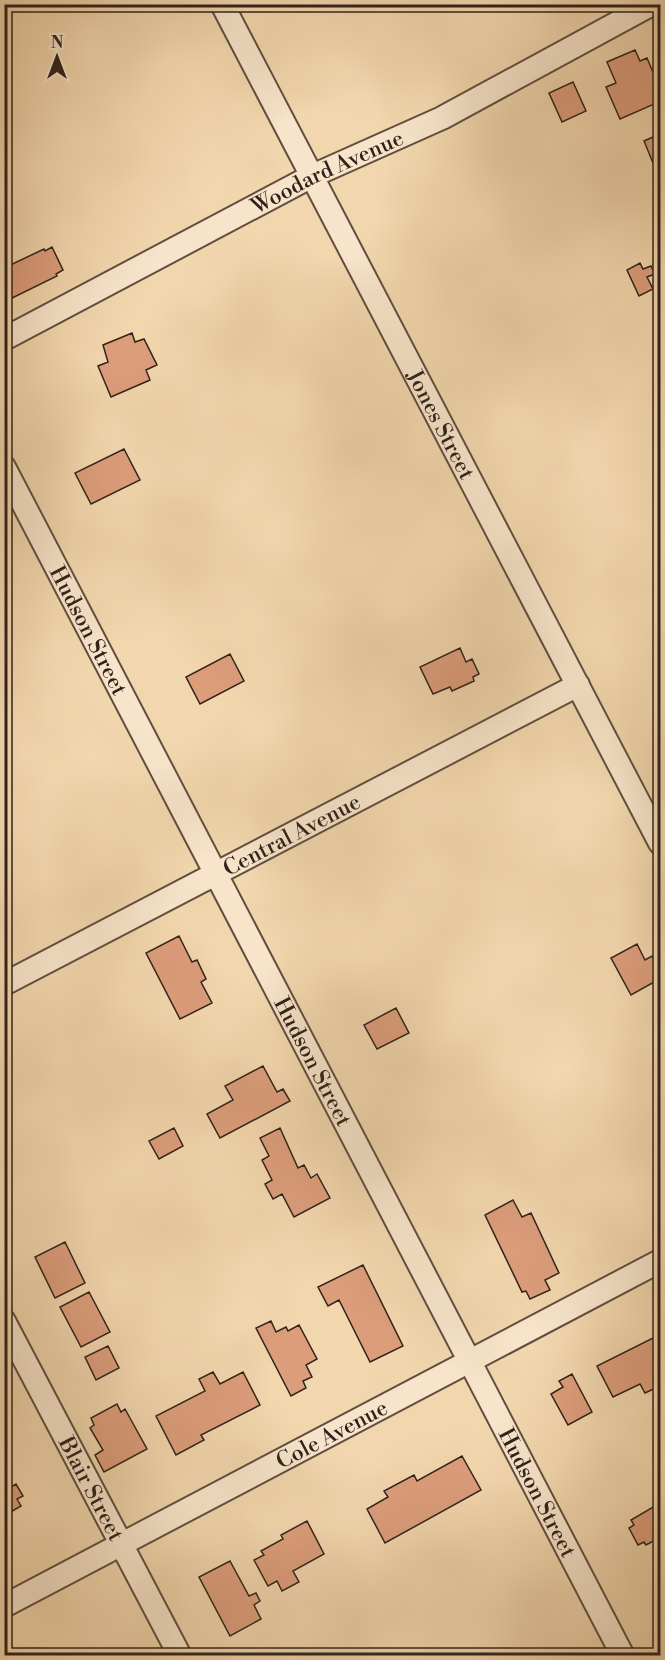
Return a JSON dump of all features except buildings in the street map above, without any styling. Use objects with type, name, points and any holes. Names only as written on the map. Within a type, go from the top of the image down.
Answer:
[{"type":"street","name":"Jones Street","points":[[222,4],[660,843]]},
{"type":"street","name":"Woodard Avenue","points":[[4,339],[312,176],[442,118],[652,4]]},
{"type":"street","name":"Hudson Street","points":[[4,467],[623,1656]]},
{"type":"street","name":"Central Avenue","points":[[4,984],[578,685]]},
{"type":"street","name":"Cole Avenue","points":[[4,1606],[660,1261]]},
{"type":"street","name":"Blair Street","points":[[4,1321],[180,1656]]}]
